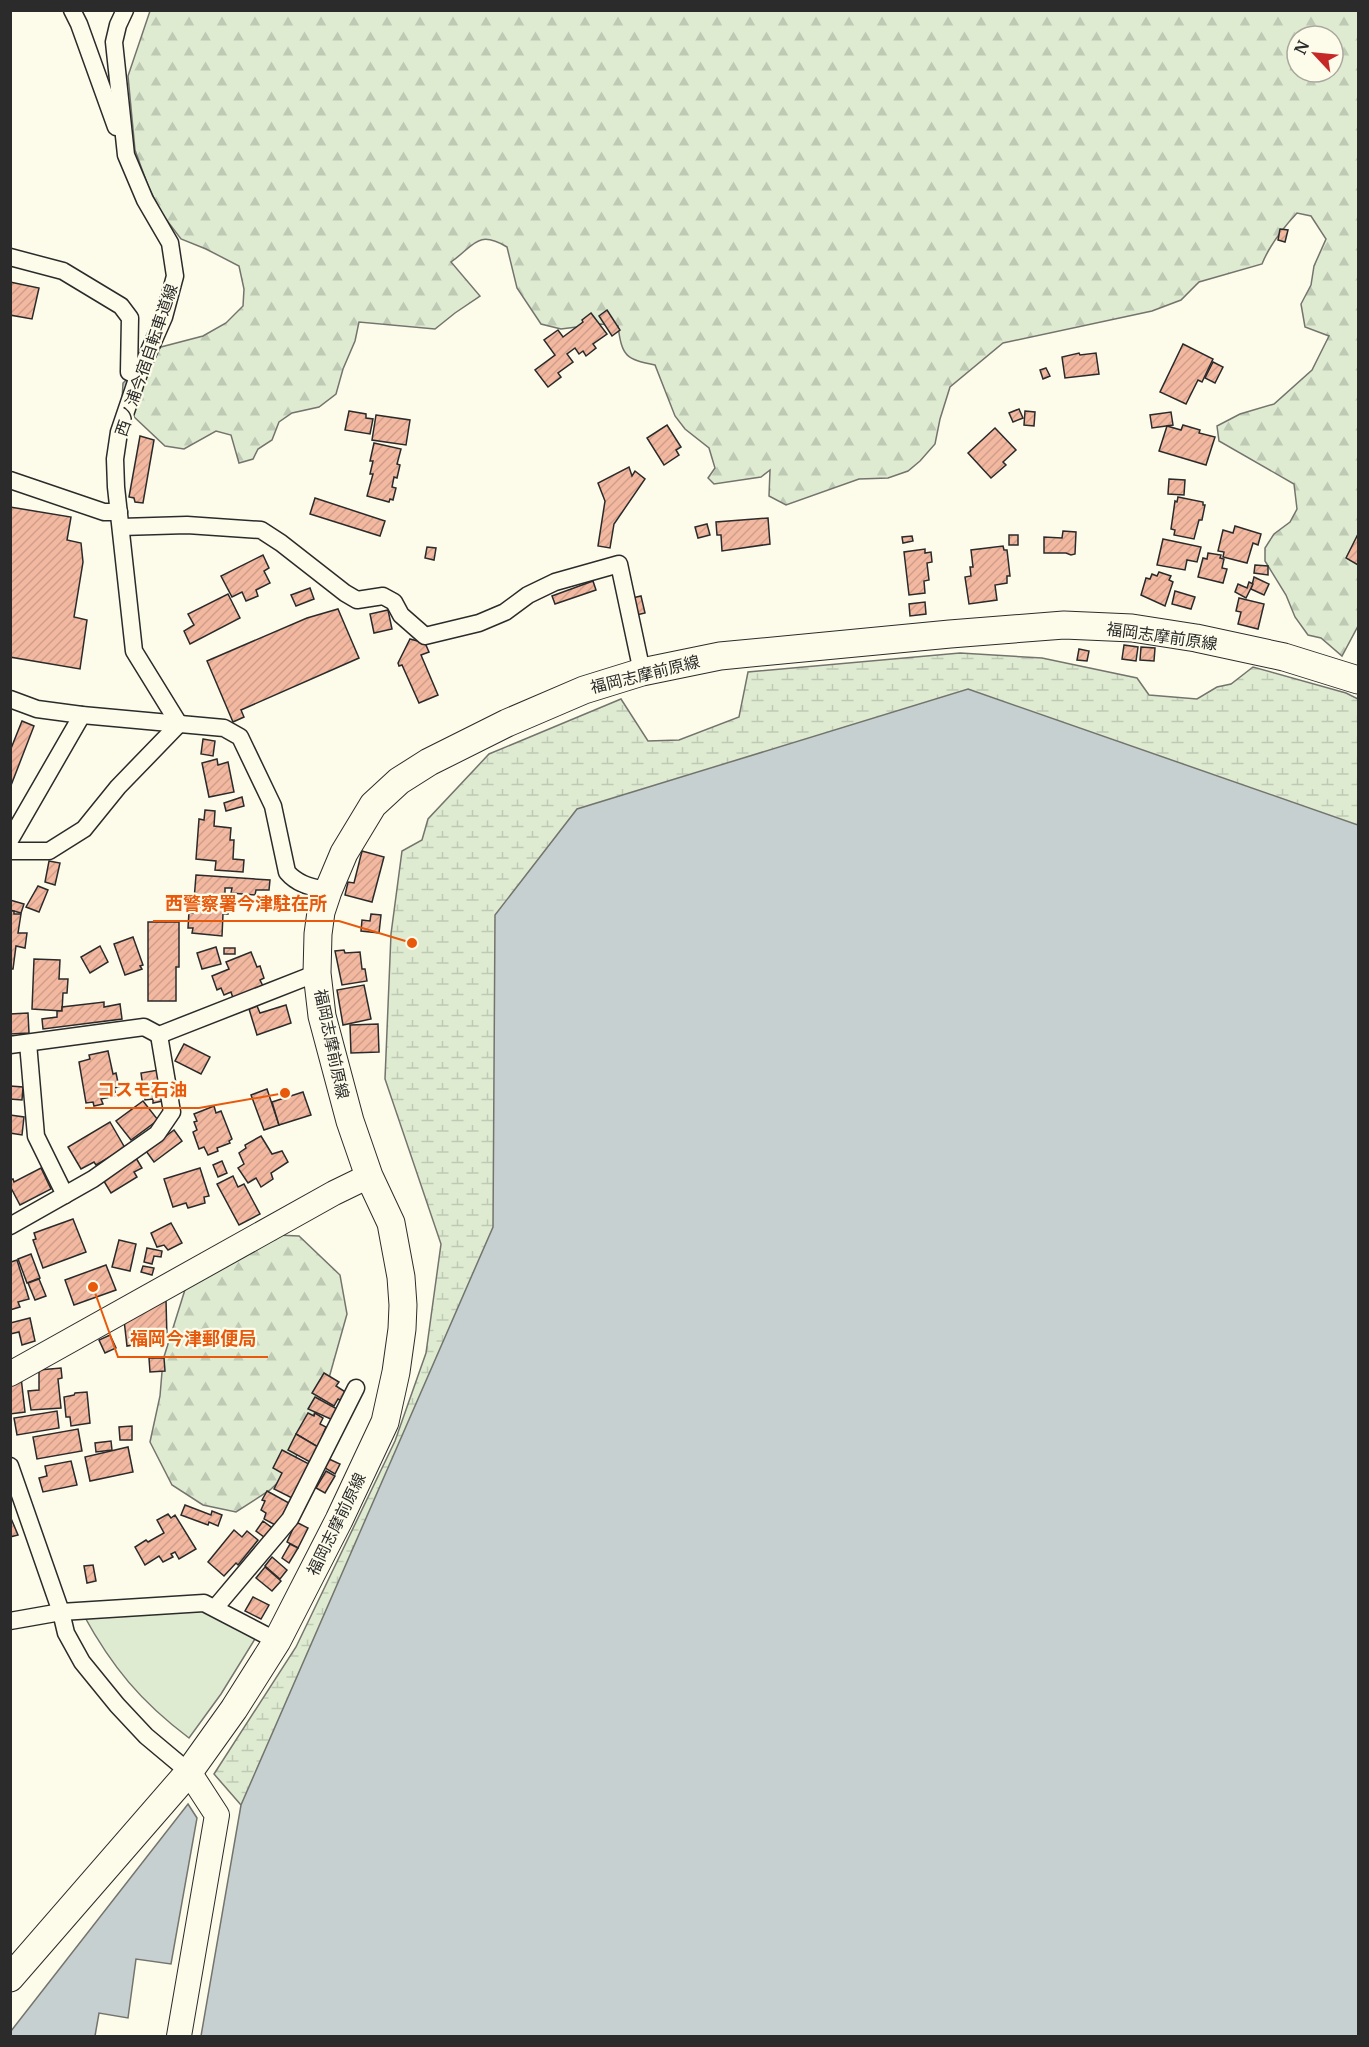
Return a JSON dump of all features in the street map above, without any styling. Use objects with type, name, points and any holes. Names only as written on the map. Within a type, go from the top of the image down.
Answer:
[{"type":"main road","name":"福岡志摩前原線","points":[[10,1978],[189,1772],[234,1709],[278,1641],[385,1422],[396,1372],[402,1329],[401,1277],[391,1223],[369,1176],[350,1121],[322,1016],[317,973],[318,934],[321,912],[328,891],[344,853],[373,805],[399,781],[429,762],[507,723],[585,690],[642,672],[720,656],[1064,625],[1132,628],[1196,638],[1293,660],[1359,681]]},
{"type":"street","points":[[72,10],[126,155]]},
{"type":"street","name":"西ノ浦今宿自転車道線","points":[[125,10],[114,42],[126,155],[145,200],[170,243],[174,276],[164,317],[138,376],[119,432],[115,459],[135,651],[179,724]]},
{"type":"street","points":[[10,258],[63,271],[121,306],[130,318],[129,372],[138,376]]},
{"type":"street","points":[[10,480],[104,512],[120,520],[261,530],[357,600],[383,597],[394,602],[401,615],[425,636],[479,623],[505,612],[528,595],[555,582],[618,564],[642,672]]},
{"type":"street","points":[[10,699],[37,709],[224,728],[240,737],[273,806],[287,872],[294,880],[328,891]]},
{"type":"street","points":[[10,840],[82,715]]},
{"type":"street","points":[[10,851],[49,851],[84,830],[118,787],[179,724]]},
{"type":"street","points":[[10,1045],[144,1027],[159,1035],[317,973]]},
{"type":"street","points":[[10,1226],[93,1179],[157,1134],[172,1112],[159,1035]]},
{"type":"street","points":[[28,1043],[36,1136],[65,1195]]},
{"type":"street","points":[[10,1374],[334,1193],[369,1176]]},
{"type":"street","points":[[215,1608],[290,1519],[356,1388]]},
{"type":"street","points":[[10,1466],[61,1612],[66,1633],[82,1662],[146,1736],[189,1772],[216,1815],[178,2037]]},
{"type":"street","points":[[10,1621],[61,1612],[204,1603],[278,1641]]},
{"type":"green space","points":[[150,11],[1358,11],[1358,626],[1342,656],[1321,638],[1308,635],[1295,617],[1286,595],[1265,561],[1265,548],[1274,534],[1290,522],[1297,509],[1294,484],[1219,441],[1217,426],[1240,414],[1274,404],[1312,370],[1329,336],[1305,327],[1301,304],[1311,285],[1314,266],[1326,239],[1311,216],[1297,213],[1277,237],[1262,264],[1199,282],[1181,300],[1152,311],[1003,343],[950,387],[935,444],[908,471],[888,478],[859,479],[786,505],[769,496],[770,470],[761,477],[714,484],[708,478],[715,468],[709,448],[685,429],[675,416],[655,365],[638,361],[627,355],[621,344],[618,326],[600,324],[561,329],[541,324],[517,288],[507,247],[489,240],[476,242],[451,262],[480,296],[435,329],[359,322],[355,341],[343,369],[336,394],[319,407],[292,413],[279,422],[272,440],[258,449],[253,459],[239,463],[231,435],[216,431],[184,449],[165,446],[131,414],[122,401],[123,383],[161,347],[203,336],[226,323],[243,306],[244,289],[239,266],[181,239],[162,214],[148,186],[135,150],[128,76]]},
{"type":"green space","points":[[960,653],[1042,658],[1137,678],[1149,695],[1197,699],[1217,687],[1231,684],[1253,667],[1346,693],[1358,699],[1358,969],[590,1813],[241,1805],[214,1774],[296,1647],[395,1441],[426,1353],[441,1244],[385,1079],[391,934],[402,851],[422,840],[428,819],[489,754],[621,699],[648,741],[679,740],[739,717],[748,672]]},
{"type":"green space","points":[[276,1235],[299,1236],[340,1275],[347,1314],[329,1378],[290,1471],[270,1490],[236,1512],[203,1505],[172,1485],[150,1442],[160,1396],[163,1360],[188,1280]]},
{"type":"green space","points":[[204,1610],[255,1639],[221,1694],[189,1738],[156,1711],[129,1682],[105,1651],[83,1614]]},
{"type":"shaded area","points":[[968,689],[1358,825],[1358,2036],[201,2036],[241,1805],[493,1227],[495,915],[577,809]]},
{"type":"shaded area","points":[[188,1804],[197,1818],[171,1964],[136,1959],[128,2018],[99,2013],[95,2036],[11,2036],[11,2031]]},
{"type":"building","points":[[1280,229],[1288,230],[1285,242],[1278,240]]},
{"type":"building","points":[[10,282],[39,288],[32,319],[10,315]]},
{"type":"building","points":[[607,310],[620,330],[612,336],[599,316]]},
{"type":"building","points":[[591,313],[607,334],[593,344],[596,348],[586,356],[583,351],[579,354],[575,348],[567,354],[573,362],[558,373],[561,377],[548,387],[535,370],[555,355],[544,340],[558,330],[563,337]]},
{"type":"building","points":[[1183,344],[1213,359],[1202,382],[1198,380],[1186,404],[1160,392]]},
{"type":"building","points":[[1079,353],[1080,355],[1096,353],[1099,374],[1065,378],[1062,357]]},
{"type":"building","points":[[1213,362],[1223,367],[1215,383],[1205,378]]},
{"type":"building","points":[[1046,368],[1050,376],[1043,379],[1040,370]]},
{"type":"building","points":[[1019,409],[1023,418],[1013,422],[1009,413]]},
{"type":"building","points":[[349,411],[366,414],[366,418],[373,419],[370,434],[345,430]]},
{"type":"building","points":[[1025,411],[1035,412],[1034,426],[1024,425]]},
{"type":"building","points":[[1171,412],[1173,425],[1152,428],[1150,415]]},
{"type":"building","points":[[376,415],[410,420],[406,445],[372,440]]},
{"type":"building","points":[[667,425],[681,447],[676,450],[679,455],[664,465],[647,438]]},
{"type":"building","points":[[1183,425],[1200,430],[1199,433],[1215,437],[1206,465],[1159,451],[1167,426],[1181,430]]},
{"type":"building","points":[[995,428],[1016,450],[1003,462],[1006,465],[991,478],[968,453]]},
{"type":"building","points":[[140,436],[154,440],[143,503],[135,502],[134,498],[129,497]]},
{"type":"building","points":[[374,443],[401,449],[397,464],[400,465],[397,478],[394,477],[392,487],[396,488],[393,500],[390,499],[389,502],[367,496],[373,474],[370,474],[373,461],[370,461]]},
{"type":"building","points":[[629,467],[632,476],[635,471],[645,479],[614,524],[610,548],[598,546],[605,501],[598,483]]},
{"type":"building","points":[[1169,479],[1185,480],[1184,495],[1168,494]]},
{"type":"building","points":[[1178,497],[1203,502],[1205,505],[1194,539],[1174,535],[1175,530],[1171,529],[1175,501],[1177,502]]},
{"type":"building","points":[[315,498],[385,521],[380,536],[310,514]]},
{"type":"building","points":[[10,507],[71,517],[67,540],[81,543],[83,562],[74,617],[87,620],[80,669],[10,657]]},
{"type":"building","points":[[768,518],[770,544],[722,551],[721,535],[717,535],[716,522]]},
{"type":"building","points":[[707,524],[710,535],[698,538],[695,527]]},
{"type":"building","points":[[1235,526],[1261,534],[1258,545],[1253,543],[1247,563],[1223,557],[1224,552],[1218,551],[1223,530],[1233,533]]},
{"type":"building","points":[[1063,531],[1076,532],[1075,554],[1044,553],[1044,537],[1062,538]]},
{"type":"building","points":[[1358,534],[1358,565],[1346,558]]},
{"type":"building","points":[[1009,535],[1018,535],[1018,545],[1009,545]]},
{"type":"building","points":[[912,536],[913,541],[903,543],[902,537]]},
{"type":"building","points":[[1163,539],[1201,547],[1197,562],[1187,560],[1185,570],[1157,565]]},
{"type":"building","points":[[1003,546],[1004,550],[1007,550],[1010,576],[1007,576],[1007,583],[995,585],[997,600],[969,604],[965,577],[971,576],[970,567],[973,567],[971,550]]},
{"type":"building","points":[[427,547],[436,548],[434,560],[425,558]]},
{"type":"building","points":[[925,549],[925,553],[931,552],[932,562],[927,563],[929,580],[924,581],[925,593],[909,595],[904,552]]},
{"type":"building","points":[[1208,553],[1221,555],[1220,558],[1224,559],[1222,568],[1227,569],[1223,583],[1198,577],[1203,558],[1207,559]]},
{"type":"building","points":[[263,555],[269,568],[264,571],[270,583],[256,590],[258,596],[246,601],[242,592],[232,597],[221,576]]},
{"type":"building","points":[[1255,565],[1268,566],[1268,575],[1254,573]]},
{"type":"building","points":[[1159,572],[1171,576],[1169,580],[1173,582],[1165,606],[1141,595],[1146,578],[1150,579],[1152,574],[1157,576]]},
{"type":"building","points":[[1254,577],[1269,584],[1264,595],[1251,589]]},
{"type":"building","points":[[593,581],[596,590],[555,604],[552,596]]},
{"type":"building","points":[[1249,582],[1253,584],[1246,598],[1235,592],[1238,584],[1247,588]]},
{"type":"building","points":[[310,588],[314,599],[296,606],[291,595]]},
{"type":"building","points":[[1175,591],[1195,597],[1191,609],[1172,604]]},
{"type":"building","points":[[228,594],[240,618],[190,644],[184,631],[194,625],[188,614]]},
{"type":"building","points":[[641,596],[645,613],[632,616],[628,599]]},
{"type":"building","points":[[1239,598],[1264,604],[1258,629],[1238,624],[1241,612],[1236,611]]},
{"type":"building","points":[[925,602],[926,614],[910,616],[909,604]]},
{"type":"building","points":[[338,609],[359,658],[241,710],[244,717],[233,722],[207,661],[307,618]]},
{"type":"building","points":[[388,610],[392,629],[374,633],[370,614]]},
{"type":"building","points":[[410,639],[425,643],[429,652],[421,655],[438,695],[419,703],[402,665],[399,666],[398,663]]},
{"type":"building","points":[[1124,645],[1138,647],[1136,661],[1122,659]]},
{"type":"building","points":[[1141,647],[1155,648],[1154,661],[1140,660]]},
{"type":"building","points":[[1079,649],[1089,651],[1087,661],[1077,660]]},
{"type":"building","points":[[22,721],[34,726],[10,788],[10,751]]},
{"type":"building","points":[[203,739],[215,741],[213,756],[201,754]]},
{"type":"building","points":[[217,759],[218,765],[228,762],[234,792],[209,797],[202,763]]},
{"type":"building","points":[[242,797],[244,806],[226,811],[224,803]]},
{"type":"building","points":[[205,810],[215,811],[214,826],[231,828],[230,840],[234,840],[233,859],[244,860],[243,872],[215,870],[216,861],[196,859],[199,819],[204,820]]},
{"type":"building","points":[[362,851],[384,857],[372,902],[345,895],[348,882],[354,883]]},
{"type":"building","points":[[49,861],[60,863],[55,885],[45,882]]},
{"type":"building","points":[[196,875],[270,880],[269,890],[256,890],[255,895],[231,893],[232,888],[225,888],[225,900],[229,900],[228,914],[223,914],[222,936],[192,933],[193,928],[188,928],[189,912],[193,913]]},
{"type":"building","points":[[38,886],[48,890],[39,912],[26,907]]},
{"type":"building","points":[[10,900],[24,904],[21,913],[10,910]]},
{"type":"building","points":[[10,911],[14,911],[14,914],[21,914],[18,933],[27,933],[25,948],[16,946],[13,969],[10,969]]},
{"type":"building","points":[[371,914],[381,915],[379,933],[361,931],[362,920],[370,921]]},
{"type":"building","points":[[148,922],[179,922],[176,1001],[148,1001]]},
{"type":"building","points":[[133,937],[143,965],[140,966],[142,969],[125,975],[114,944]]},
{"type":"building","points":[[100,946],[108,962],[90,973],[81,957]]},
{"type":"building","points":[[216,947],[221,964],[202,969],[197,953]]},
{"type":"building","points":[[224,948],[235,948],[235,954],[224,954]]},
{"type":"building","points":[[344,950],[345,953],[360,952],[362,969],[365,969],[367,981],[342,985],[335,951]]},
{"type":"building","points":[[251,952],[257,967],[260,966],[264,978],[260,980],[263,986],[233,998],[231,992],[224,995],[221,988],[217,990],[212,976],[229,969],[226,962]]},
{"type":"building","points":[[34,959],[60,960],[59,979],[68,979],[67,993],[63,993],[62,1011],[32,1009]]},
{"type":"building","points":[[364,985],[371,1019],[343,1025],[337,990]]},
{"type":"building","points":[[104,1002],[104,1007],[120,1004],[122,1019],[43,1029],[42,1019],[57,1017],[57,1011],[62,1011],[62,1007]]},
{"type":"building","points":[[286,1005],[291,1023],[257,1035],[249,1009],[257,1006],[260,1013]]},
{"type":"building","points":[[28,1013],[29,1033],[10,1034],[10,1014]]},
{"type":"building","points":[[378,1024],[379,1052],[351,1053],[350,1025]]},
{"type":"building","points":[[184,1044],[210,1057],[201,1074],[175,1061]]},
{"type":"building","points":[[108,1051],[113,1074],[116,1073],[119,1087],[114,1088],[116,1096],[101,1099],[103,1104],[94,1106],[93,1102],[86,1103],[79,1062],[90,1059],[89,1055]]},
{"type":"building","points":[[158,1070],[163,1101],[153,1103],[153,1099],[145,1100],[141,1073]]},
{"type":"building","points":[[10,1086],[23,1087],[22,1100],[10,1099]]},
{"type":"building","points":[[267,1089],[279,1125],[264,1130],[251,1095]]},
{"type":"building","points":[[303,1092],[311,1115],[279,1125],[272,1102]]},
{"type":"building","points":[[143,1101],[158,1120],[131,1140],[116,1121]]},
{"type":"building","points":[[214,1106],[216,1113],[221,1111],[232,1139],[230,1143],[217,1148],[218,1151],[208,1155],[204,1147],[199,1149],[193,1132],[197,1130],[194,1114]]},
{"type":"building","points":[[10,1115],[24,1117],[22,1135],[10,1133]]},
{"type":"building","points":[[110,1122],[125,1148],[96,1165],[94,1162],[81,1169],[68,1147]]},
{"type":"building","points":[[174,1130],[182,1141],[154,1162],[146,1151]]},
{"type":"building","points":[[261,1136],[272,1154],[282,1151],[288,1162],[271,1173],[273,1179],[261,1187],[256,1178],[248,1183],[238,1168],[244,1164],[239,1153],[246,1148],[245,1145]]},
{"type":"building","points":[[136,1158],[142,1168],[134,1172],[137,1177],[111,1193],[102,1178]]},
{"type":"building","points":[[222,1161],[227,1173],[218,1177],[213,1165]]},
{"type":"building","points":[[41,1168],[51,1189],[20,1205],[10,1186],[10,1180],[13,1179],[14,1182]]},
{"type":"building","points":[[200,1168],[209,1196],[204,1197],[205,1203],[188,1208],[186,1203],[173,1207],[164,1179]]},
{"type":"building","points":[[233,1176],[238,1187],[244,1184],[260,1214],[239,1225],[217,1184]]},
{"type":"building","points":[[73,1219],[86,1252],[43,1268],[33,1240],[36,1239],[34,1233]]},
{"type":"building","points":[[171,1223],[182,1243],[168,1250],[164,1245],[157,1247],[151,1233]]},
{"type":"building","points":[[119,1240],[136,1244],[130,1271],[112,1267]]},
{"type":"building","points":[[147,1248],[162,1251],[161,1257],[154,1256],[152,1264],[144,1262]]},
{"type":"building","points":[[31,1254],[40,1278],[27,1283],[18,1259]]},
{"type":"building","points":[[10,1260],[11,1262],[17,1260],[29,1299],[18,1302],[20,1307],[10,1310]]},
{"type":"building","points":[[106,1265],[116,1290],[74,1305],[65,1280]]},
{"type":"building","points":[[143,1266],[154,1268],[152,1275],[141,1272]]},
{"type":"building","points":[[39,1279],[46,1296],[35,1300],[28,1283]]},
{"type":"building","points":[[166,1300],[167,1339],[127,1346],[124,1320],[131,1319]]},
{"type":"building","points":[[30,1318],[35,1341],[22,1345],[19,1332],[10,1334],[10,1323]]},
{"type":"building","points":[[110,1335],[116,1348],[105,1353],[99,1340]]},
{"type":"building","points":[[149,1358],[164,1358],[165,1371],[150,1372]]},
{"type":"building","points":[[61,1368],[62,1378],[58,1379],[61,1408],[31,1410],[28,1391],[39,1390],[39,1370]]},
{"type":"building","points":[[324,1373],[339,1382],[336,1386],[347,1393],[342,1401],[338,1399],[334,1406],[312,1393]]},
{"type":"building","points":[[21,1377],[25,1412],[10,1414],[10,1382]]},
{"type":"building","points":[[87,1392],[90,1423],[71,1426],[70,1417],[66,1417],[64,1397]]},
{"type":"building","points":[[315,1397],[339,1410],[333,1420],[308,1409]]},
{"type":"building","points":[[57,1411],[59,1428],[17,1435],[14,1418]]},
{"type":"building","points":[[308,1413],[314,1416],[315,1413],[323,1418],[320,1424],[326,1427],[318,1447],[296,1434]]},
{"type":"building","points":[[132,1426],[132,1440],[120,1440],[119,1427]]},
{"type":"building","points":[[78,1429],[82,1451],[37,1459],[33,1437]]},
{"type":"building","points":[[296,1434],[318,1447],[310,1462],[288,1450]]},
{"type":"building","points":[[111,1441],[112,1450],[96,1452],[95,1443]]},
{"type":"building","points":[[128,1447],[133,1472],[90,1481],[85,1457]]},
{"type":"building","points":[[282,1450],[309,1464],[292,1498],[274,1489],[282,1473],[273,1468]]},
{"type":"building","points":[[329,1459],[340,1464],[335,1474],[325,1468]]},
{"type":"building","points":[[71,1461],[77,1485],[43,1492],[39,1478],[47,1476],[45,1466]]},
{"type":"building","points":[[326,1471],[335,1476],[325,1493],[316,1488]]},
{"type":"building","points":[[267,1491],[289,1503],[277,1526],[264,1519],[266,1513],[261,1510],[265,1501],[262,1500]]},
{"type":"building","points":[[185,1505],[211,1515],[212,1511],[222,1515],[218,1526],[209,1522],[208,1525],[181,1515]]},
{"type":"building","points":[[168,1514],[171,1518],[175,1515],[196,1549],[179,1559],[175,1552],[171,1554],[173,1557],[163,1562],[159,1556],[145,1565],[135,1547],[164,1533],[157,1520]]},
{"type":"building","points":[[10,1516],[18,1535],[10,1537]]},
{"type":"building","points":[[263,1521],[275,1530],[268,1540],[256,1531]]},
{"type":"building","points":[[296,1522],[308,1528],[298,1548],[287,1542]]},
{"type":"building","points":[[234,1530],[242,1537],[247,1531],[258,1540],[238,1565],[236,1563],[224,1576],[208,1562]]},
{"type":"building","points":[[290,1544],[298,1548],[289,1563],[282,1558]]},
{"type":"building","points":[[272,1557],[287,1570],[280,1579],[265,1566]]},
{"type":"building","points":[[93,1565],[96,1581],[87,1583],[84,1566]]},
{"type":"building","points":[[265,1567],[281,1581],[272,1591],[256,1578]]},
{"type":"building","points":[[253,1597],[269,1605],[261,1619],[245,1611]]},
{"type":"place","name":"西警察署今津駐在所","points":[[412,943]]},
{"type":"place","name":"コスモ石油","points":[[285,1093]]},
{"type":"place","name":"福岡今津郵便局","points":[[93,1287]]}]
